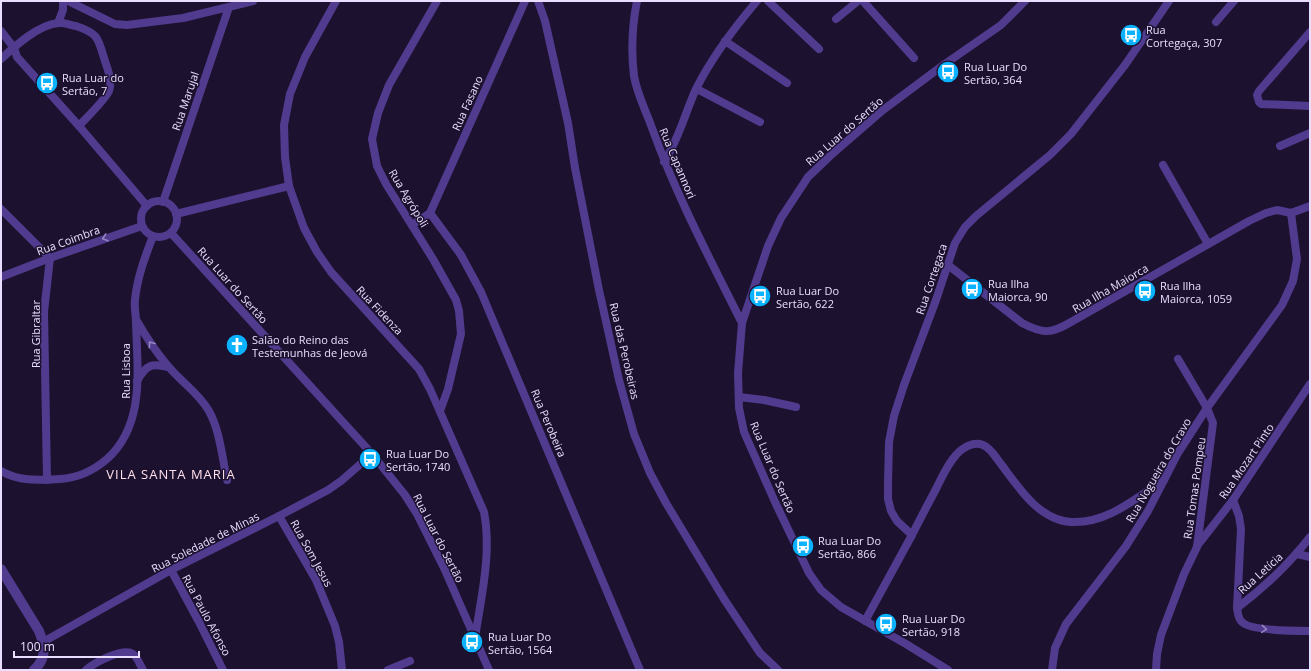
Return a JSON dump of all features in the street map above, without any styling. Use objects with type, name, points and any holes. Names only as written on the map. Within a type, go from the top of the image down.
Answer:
[{"type":"street","points":[[58,22],[63,10],[63,1]]},
{"type":"street","points":[[68,1],[94,24],[97,39],[110,76],[111,84],[108,94],[79,126]]},
{"type":"street","points":[[3,53],[14,48],[27,37],[41,29],[58,22],[66,24],[127,25],[183,18],[253,1]]},
{"type":"street","name":"Rua Fidenza","points":[[336,1],[305,57],[290,94],[284,125],[285,157],[289,186],[304,228],[327,267],[419,370],[430,389],[484,512],[487,529],[486,565],[475,638]]},
{"type":"street","name":"Rua Agrópoli","points":[[437,1],[389,85],[378,113],[372,139],[377,166],[386,184],[434,259],[456,300],[459,311],[461,334],[448,389],[440,411]]},
{"type":"street","name":"Rua Fasano","points":[[430,213],[525,1]]},
{"type":"street","name":"Rua das Perobeiras","points":[[538,1],[568,123],[575,168],[599,290],[619,380],[634,434],[650,473],[666,503],[724,599],[760,653],[778,670]]},
{"type":"street","name":"Rua Capannori","points":[[637,1],[632,34],[634,77],[638,90],[664,162],[742,323]]},
{"type":"street","points":[[664,162],[677,139],[696,89],[706,71],[725,41],[757,1]]},
{"type":"street","points":[[768,1],[819,48]]},
{"type":"street","points":[[836,19],[858,1]]},
{"type":"street","points":[[863,1],[914,58]]},
{"type":"street","name":"Rua Luar do Sertão","points":[[948,670],[841,607],[821,590],[809,573],[744,432],[739,408],[738,373],[742,323],[768,246],[781,218],[808,177],[883,110],[942,66],[1001,25],[1025,1]]},
{"type":"street","name":"Rua Cortegaca","points":[[912,535],[896,521],[890,505],[888,482],[890,442],[894,416],[904,385],[955,243],[965,227],[1071,134],[1125,65],[1170,1]]},
{"type":"street","points":[[1216,22],[1234,1]]},
{"type":"street","name":"Rua Marujal","points":[[163,202],[229,8]]},
{"type":"street","points":[[1,31],[14,48],[17,58],[79,126],[147,206]]},
{"type":"street","points":[[1310,32],[1259,91],[1258,99],[1261,104],[1266,105],[1310,106]]},
{"type":"street","points":[[725,41],[787,83]]},
{"type":"street","points":[[3,53],[17,58]]},
{"type":"street","points":[[696,89],[760,122]]},
{"type":"street","points":[[1280,146],[1310,133]]},
{"type":"street","points":[[1163,165],[1208,244]]},
{"type":"street","points":[[176,214],[289,186]]},
{"type":"street","points":[[155,202],[163,202],[170,205],[176,214],[176,224],[171,233],[162,237],[153,236],[146,232],[142,226],[141,219],[143,212],[147,206],[155,202]]},
{"type":"street","points":[[1291,213],[1310,206]]},
{"type":"street","points":[[1,209],[50,258]]},
{"type":"street","name":"Rua Ilha Maiorca","points":[[948,264],[1022,323],[1035,330],[1048,332],[1058,330],[1208,244],[1266,213],[1277,210],[1291,213]]},
{"type":"street","points":[[412,225],[430,213]]},
{"type":"street","name":"Rua Perobeira","points":[[430,213],[461,255],[481,292],[640,670]]},
{"type":"street","name":"Rua Nogueira do Cravo","points":[[1052,670],[1056,648],[1066,624],[1126,546],[1148,511],[1178,453],[1208,408],[1282,305],[1293,281],[1297,259],[1291,213]]},
{"type":"street","name":"Rua Coimbra","points":[[1,277],[50,258],[142,226]]},
{"type":"street","name":"Rua Luar do Sertão","points":[[171,233],[372,454],[405,495],[417,514],[444,568],[489,670]]},
{"type":"street","name":"Rua Lisboa","points":[[1,471],[13,477],[47,480],[67,478],[83,474],[96,468],[111,455],[126,435],[133,416],[137,396],[135,301],[143,260],[153,236]]},
{"type":"street","name":"Rua Gibraltar","points":[[47,480],[44,312],[50,258]]},
{"type":"street","points":[[136,320],[148,340],[168,367],[203,402],[209,412],[214,422],[220,444],[227,480]]},
{"type":"street","name":"Rua Tomas Pompeu","points":[[1156,670],[1157,654],[1161,635],[1196,547],[1213,423],[1208,408],[1178,359]]},
{"type":"street","points":[[137,381],[144,369],[152,365],[168,367]]},
{"type":"street","name":"Rua Mozart Pinto","points":[[1196,547],[1233,500],[1310,384]]},
{"type":"street","points":[[739,397],[764,400],[796,407]]},
{"type":"street","points":[[865,621],[912,535],[946,468],[956,454],[966,446],[975,444],[983,445],[992,451],[1018,487],[1038,509],[1054,519],[1071,522],[1089,521],[1108,515],[1126,505],[1164,479]]},
{"type":"street","name":"Rua Soledade de Minas","points":[[43,642],[171,570],[328,490],[341,481],[372,454]]},
{"type":"street","points":[[1233,500],[1239,516],[1241,529],[1237,608],[1238,615],[1242,622],[1247,626],[1258,628],[1310,631]]},
{"type":"street","name":"Rua Som Jesus","points":[[279,516],[316,580],[335,626],[339,642],[342,670]]},
{"type":"street","name":"Rua Letícia","points":[[1237,608],[1272,580],[1297,554],[1310,537]]},
{"type":"street","name":"Rua Letícia","points":[[1297,554],[1310,557]]},
{"type":"street","points":[[1,570],[39,631],[43,642],[44,651],[43,659],[38,669]]},
{"type":"street","name":"Rua Paulo Afonso","points":[[171,570],[223,670]]},
{"type":"street","points":[[86,670],[108,657],[121,652],[127,652],[136,657],[143,670]]},
{"type":"street","points":[[388,670],[410,661]]},
{"type":"place","name":"Rua Cortegaça, 307","points":[[1131,35]]},
{"type":"place","name":"Rua Luar Do Sertão, 364","points":[[948,72]]},
{"type":"place","name":"Rua Luar do Sertão, 7","points":[[47,83]]},
{"type":"place","name":"Rua Ilha Maiorca, 90","points":[[972,289]]},
{"type":"place","name":"Rua Ilha Maiorca, 1059","points":[[1145,291]]},
{"type":"place","name":"Rua Luar Do Sertão, 622","points":[[760,296]]},
{"type":"place","name":"Salão do Reino das Testemunhas de Jeová","points":[[237,345]]},
{"type":"place","name":"Rua Luar Do Sertão, 1740","points":[[370,459]]},
{"type":"place","name":"Rua Luar Do Sertão, 866","points":[[803,546]]},
{"type":"place","name":"Rua Luar Do Sertão, 918","points":[[886,624]]},
{"type":"place","name":"Rua Luar Do Sertão, 1564","points":[[472,642]]},
{"type":"district","name":"VILA SANTA MARIA","points":[[171,474]]}]
